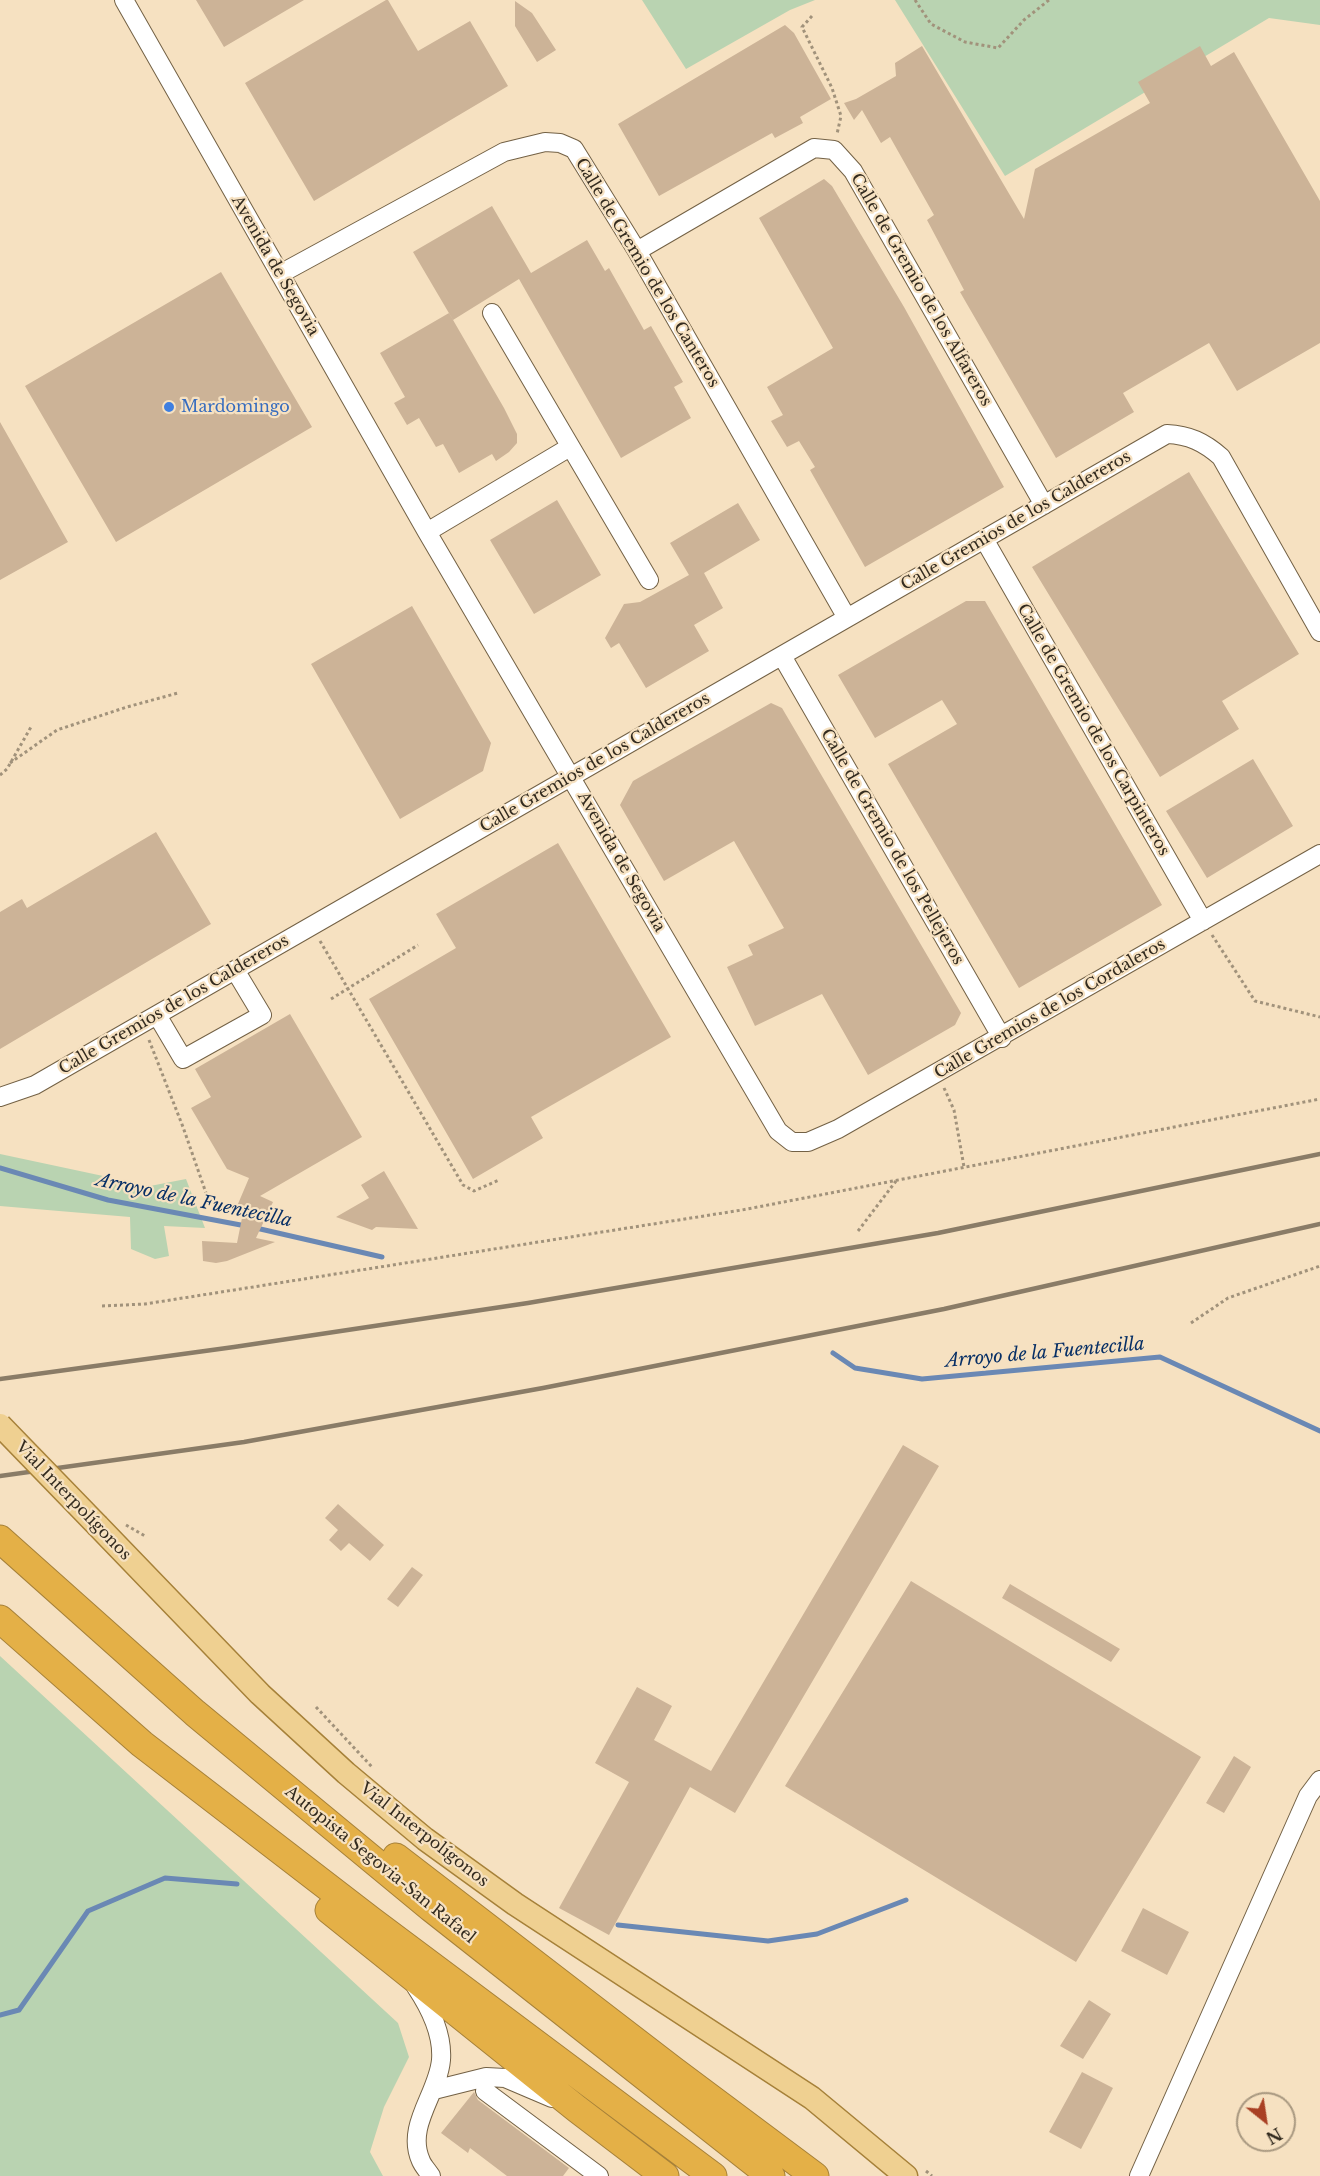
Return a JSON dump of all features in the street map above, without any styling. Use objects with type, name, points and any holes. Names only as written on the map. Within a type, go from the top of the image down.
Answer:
[{"type":"highway","name":"Autopista Segovia-San Rafael","points":[[5,1544],[195,1713],[431,1908],[771,2176]]},
{"type":"highway","points":[[0,1619],[288,1876],[577,2109],[663,2175]]},
{"type":"highway","points":[[195,1713],[422,1875],[663,2062],[815,2176]]},
{"type":"highway","points":[[142,1744],[372,1921],[714,2176]]},
{"type":"main road","name":"Vial Interpolígonos","points":[[0,1425],[107,1523],[260,1694],[346,1773],[425,1839],[515,1904],[812,2098],[906,2176]]},
{"type":"street","name":"Avenida de Segovia","points":[[124,0],[427,532],[778,1131]]},
{"type":"street","name":"Calle de Gremio de los Canteros","points":[[280,274],[504,152],[545,142],[560,143],[574,149],[637,251],[847,618]]},
{"type":"street","points":[[637,251],[814,148],[834,150]]},
{"type":"street","name":"Calle de Gremio de los Alfareros","points":[[834,150],[853,171],[1044,504]]},
{"type":"street","points":[[492,313],[649,580]]},
{"type":"street","name":"Calle Gremios de los Caldereros","points":[[0,1097],[23,1091],[150,1019],[1167,434],[1182,435],[1197,440],[1209,446],[1221,457],[1320,632]]},
{"type":"street","points":[[427,532],[570,447]]},
{"type":"street","name":"Calle de Gremio de los Carpinteros","points":[[984,539],[1203,921]]},
{"type":"street","name":"Calle de Gremio de los Pellejeros","points":[[782,656],[1002,1038]]},
{"type":"street","name":"Calle Gremios de los Cordaleros","points":[[778,1131],[792,1142],[808,1142],[838,1130],[1320,854]]},
{"type":"street","points":[[150,1019],[183,1059],[262,1015],[235,970]]},
{"type":"street","points":[[1139,2176],[1308,1796],[1320,1780]]},
{"type":"street","points":[[405,1971],[427,2003],[439,2033],[441,2060],[434,2090],[417,2127],[416,2143],[421,2162],[431,2176]]},
{"type":"street","points":[[434,2090],[486,2077],[505,2078],[577,2109]]},
{"type":"street","points":[[485,2091],[593,2174]]},
{"type":"path","points":[[915,0],[931,24],[965,42],[998,48],[1024,20],[1049,0]]},
{"type":"path","points":[[813,16],[802,27],[832,88],[840,116],[834,150]]},
{"type":"path","points":[[10,763],[57,730],[178,693]]},
{"type":"path","points":[[0,775],[10,763],[31,727]]},
{"type":"path","points":[[1203,921],[1255,1001],[1320,1017]]},
{"type":"path","points":[[311,926],[463,1185],[474,1191],[499,1180]]},
{"type":"path","points":[[331,999],[418,945]]},
{"type":"path","points":[[150,1019],[206,1193]]},
{"type":"path","points":[[936,1074],[954,1110],[964,1167]]},
{"type":"path","points":[[102,1306],[145,1304],[730,1212],[1320,1099]]},
{"type":"path","points":[[858,1231],[896,1181]]},
{"type":"path","points":[[1191,1323],[1228,1298],[1320,1266]]},
{"type":"path","points":[[107,1523],[145,1536]]},
{"type":"green space","points":[[642,0],[815,0],[790,10],[686,69]]},
{"type":"green space","points":[[895,0],[1320,0],[1320,25],[1269,18],[1005,176]]},
{"type":"green space","points":[[0,1154],[150,1186],[186,1179],[205,1228],[164,1226],[169,1256],[155,1259],[131,1249],[130,1217],[0,1206]]},
{"type":"green space","points":[[0,1656],[398,2023],[409,2057],[384,2107],[370,2152],[383,2176],[0,2176]]},
{"type":"building","points":[[196,0],[304,0],[224,47]]},
{"type":"building","points":[[386,0],[418,51],[470,21],[508,86],[314,201],[245,83]]},
{"type":"building","points":[[515,1],[532,13],[556,50],[537,62],[515,26]]},
{"type":"building","points":[[785,25],[794,33],[831,99],[800,117],[803,123],[775,138],[772,133],[659,196],[618,124]]},
{"type":"building","points":[[922,46],[1024,219],[1035,169],[1150,103],[1138,82],[1200,46],[1211,66],[1234,52],[1320,201],[1320,343],[1237,391],[1209,343],[1123,393],[1134,412],[1056,458],[960,292],[964,290],[927,220],[934,215],[890,137],[881,143],[862,110],[854,120],[844,103],[856,99],[896,76],[895,63]]},
{"type":"building","points":[[824,179],[832,186],[904,307],[1004,487],[865,567],[810,470],[815,467],[799,441],[787,447],[771,421],[783,415],[767,387],[833,348],[759,218]]},
{"type":"building","points":[[492,206],[531,273],[587,240],[605,271],[609,268],[644,330],[651,326],[683,382],[674,387],[691,418],[621,458],[519,279],[453,320],[413,252]]},
{"type":"building","name":"Mardomingo","points":[[221,272],[312,427],[116,542],[25,386]]},
{"type":"building","points":[[449,313],[517,434],[517,443],[496,461],[492,454],[459,473],[443,444],[436,447],[419,418],[407,425],[394,403],[405,397],[380,353]]},
{"type":"building","points":[[0,422],[68,542],[0,580]]},
{"type":"building","points":[[1189,472],[1299,654],[1222,701],[1239,729],[1160,777],[1032,567]]},
{"type":"building","points":[[557,500],[601,575],[534,614],[490,540]]},
{"type":"building","points":[[738,503],[760,540],[704,573],[723,608],[694,625],[709,651],[646,688],[619,643],[611,648],[605,638],[624,604],[640,602],[689,575],[670,543]]},
{"type":"building","points":[[966,601],[985,601],[1162,905],[1019,988],[888,764],[957,724],[942,700],[875,738],[838,675]]},
{"type":"building","points":[[412,606],[491,743],[483,771],[400,819],[311,664]]},
{"type":"building","points":[[771,703],[782,708],[961,1013],[955,1025],[868,1075],[822,994],[755,1026],[727,967],[753,955],[748,945],[784,928],[734,841],[664,881],[620,805],[633,781]]},
{"type":"building","points":[[1253,759],[1293,826],[1207,878],[1166,811]]},
{"type":"building","points":[[156,832],[211,924],[0,1049],[0,912],[22,899],[27,908]]},
{"type":"building","points":[[558,843],[671,1037],[531,1117],[543,1138],[473,1179],[369,999],[456,948],[436,914]]},
{"type":"building","points":[[290,1014],[362,1137],[260,1196],[273,1202],[256,1238],[275,1242],[227,1261],[216,1263],[203,1261],[202,1241],[237,1243],[244,1208],[235,1211],[249,1178],[227,1169],[191,1108],[211,1097],[195,1069]]},
{"type":"building","points":[[384,1171],[418,1229],[376,1227],[372,1230],[336,1217],[369,1198],[361,1185]]},
{"type":"building","points":[[903,1445],[939,1466],[735,1813],[690,1787],[609,1935],[559,1908],[629,1782],[595,1763],[637,1687],[672,1706],[654,1740],[711,1771]]},
{"type":"building","points":[[338,1504],[384,1545],[370,1561],[349,1543],[341,1551],[329,1540],[338,1530],[325,1518]]},
{"type":"building","points":[[412,1567],[423,1575],[398,1607],[387,1599]]},
{"type":"building","points":[[911,1581],[1201,1757],[1076,1962],[785,1786]]},
{"type":"building","points":[[1010,1584],[1120,1649],[1111,1662],[1002,1598]]},
{"type":"building","points":[[1234,1756],[1251,1767],[1224,1813],[1206,1803]]},
{"type":"building","points":[[1143,1908],[1189,1932],[1167,1975],[1121,1951]]},
{"type":"building","points":[[1089,2000],[1111,2014],[1083,2059],[1060,2046]]},
{"type":"building","points":[[1082,2072],[1113,2088],[1081,2149],[1049,2132]]},
{"type":"building","points":[[474,2092],[478,2100],[569,2168],[563,2176],[507,2176],[470,2148],[468,2153],[441,2133]]},
{"type":"waterway","name":"Arroyo de la Fuentecilla","points":[[0,1168],[108,1200],[246,1226]]},
{"type":"waterway","name":"Arroyo de la Fuentecilla","points":[[256,1228],[382,1257]]},
{"type":"waterway","name":"Arroyo de la Fuentecilla","points":[[833,1353],[855,1368],[922,1379],[1160,1357],[1320,1431]]},
{"type":"waterway","points":[[0,2015],[19,2010],[88,1911],[165,1878],[237,1884]]},
{"type":"waterway","points":[[618,1925],[768,1941],[817,1934],[906,1900]]},
{"type":"railway","points":[[0,1379],[528,1303],[938,1233],[1320,1154]]},
{"type":"railway","points":[[0,1476],[244,1442],[543,1388],[944,1309],[1320,1224]]},
{"type":"place","name":"Mardomingo","points":[[169,407]]}]
